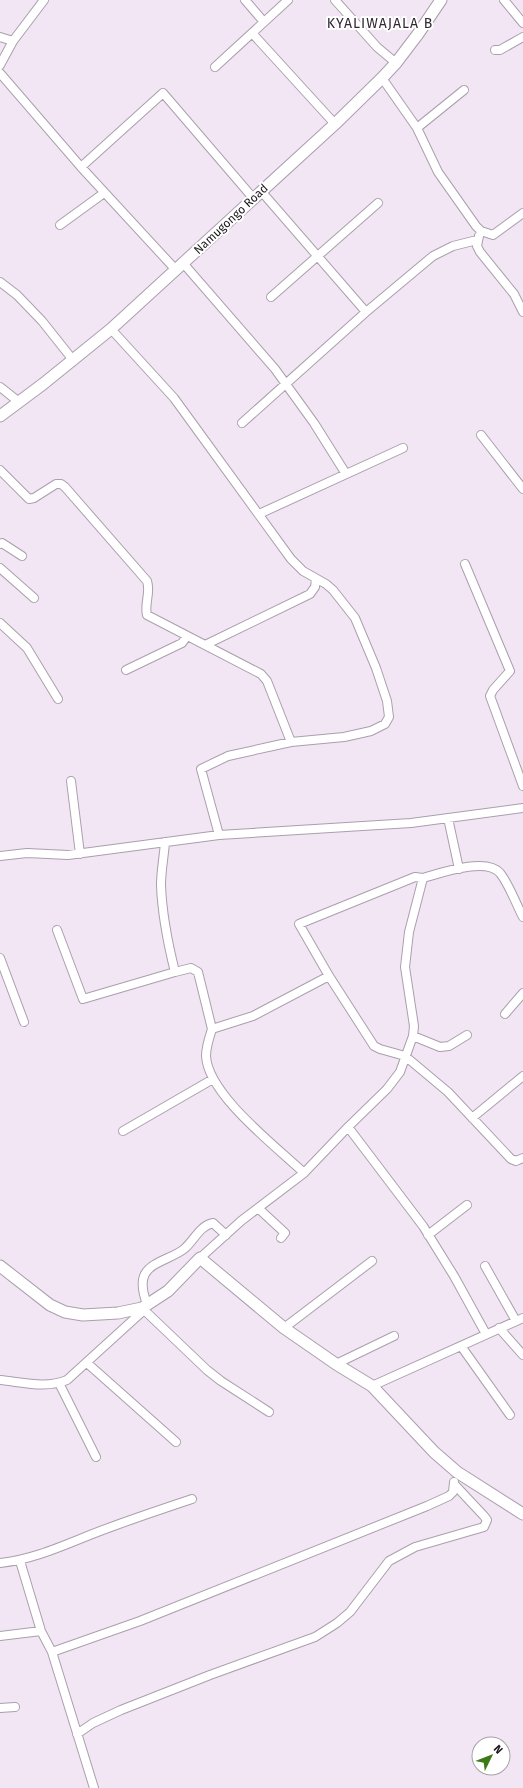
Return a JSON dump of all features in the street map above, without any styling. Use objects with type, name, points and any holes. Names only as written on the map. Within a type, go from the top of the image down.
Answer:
[{"type":"street","points":[[0,65],[13,41],[44,0]]},
{"type":"street","points":[[245,0],[264,22]]},
{"type":"street","points":[[215,67],[288,0]]},
{"type":"street","points":[[334,0],[377,46],[396,62]]},
{"type":"street","name":"Namugongo Road","points":[[0,416],[112,328],[335,124],[382,78],[396,62],[418,34],[441,0]]},
{"type":"street","points":[[504,0],[523,23]]},
{"type":"street","points":[[252,33],[335,124]]},
{"type":"street","points":[[495,50],[500,50],[523,36]]},
{"type":"street","points":[[0,37],[13,41]]},
{"type":"street","points":[[0,73],[104,192],[255,345],[314,423],[346,474]]},
{"type":"street","points":[[382,78],[417,128],[438,172],[466,213],[481,231],[493,235],[523,213]]},
{"type":"street","points":[[417,128],[464,90]]},
{"type":"street","points":[[81,167],[163,93],[257,195],[317,256],[366,312]]},
{"type":"street","points":[[60,225],[104,192]]},
{"type":"street","points":[[271,297],[378,203]]},
{"type":"street","points":[[481,231],[477,240],[477,246],[480,252],[511,290],[520,303],[523,312]]},
{"type":"street","points":[[242,423],[366,312],[441,251],[453,246],[477,240]]},
{"type":"street","points":[[0,282],[17,295],[42,321],[73,360]]},
{"type":"street","points":[[112,328],[174,398],[291,560],[303,572],[326,584],[333,590],[355,618],[385,695],[389,717],[385,724],[371,731],[344,737],[291,742],[228,756],[201,769],[219,835]]},
{"type":"street","points":[[0,387],[19,402]]},
{"type":"street","points":[[481,435],[523,489]]},
{"type":"street","points":[[259,514],[403,448]]},
{"type":"street","points":[[0,470],[29,499],[34,498],[56,484],[60,484],[65,487],[147,581],[149,588],[145,608],[147,615],[261,674],[267,681],[291,742]]},
{"type":"street","points":[[0,544],[2,543],[22,556]]},
{"type":"street","points":[[465,564],[510,671],[492,690],[490,696],[523,786]]},
{"type":"street","points":[[2,572],[34,598]]},
{"type":"street","points":[[205,645],[310,594],[315,588],[316,580]]},
{"type":"street","points":[[0,623],[27,648],[58,699]]},
{"type":"street","points":[[126,670],[182,642],[187,636]]},
{"type":"street","points":[[71,781],[80,854]]},
{"type":"street","points":[[0,856],[27,853],[68,856],[219,835],[411,823],[523,808]]},
{"type":"street","points":[[448,818],[459,869]]},
{"type":"street","points":[[165,842],[161,885],[170,950],[175,972]]},
{"type":"street","points":[[523,917],[500,873],[493,867],[480,866],[459,869],[423,878],[415,877],[299,924],[329,976],[374,1046],[380,1050],[405,1056],[448,1092],[511,1159],[516,1161],[523,1158]]},
{"type":"street","points":[[0,1380],[46,1385],[59,1383],[66,1380],[87,1363],[145,1307],[168,1291],[200,1258],[226,1235],[258,1208],[304,1173],[396,1080],[413,1036],[414,1026],[405,967],[409,932],[423,878]]},
{"type":"street","points":[[57,930],[82,999],[191,968],[198,972],[212,1029],[207,1045],[206,1057],[213,1078],[254,1129],[304,1173]]},
{"type":"street","points":[[0,958],[24,1022]]},
{"type":"street","points":[[212,1029],[253,1016],[329,976]]},
{"type":"street","points":[[505,1014],[523,993]]},
{"type":"street","points":[[413,1036],[440,1046],[445,1046],[467,1035]]},
{"type":"street","points":[[472,1118],[523,1076]]},
{"type":"street","points":[[123,1132],[213,1078]]},
{"type":"street","points":[[348,1127],[401,1196],[428,1235],[454,1276],[486,1334]]},
{"type":"street","points":[[428,1235],[467,1205]]},
{"type":"street","points":[[258,1208],[285,1233],[281,1238]]},
{"type":"street","points":[[226,1235],[213,1223],[208,1224],[200,1230],[184,1249],[152,1267],[145,1273],[143,1280],[145,1307],[212,1374],[269,1412]]},
{"type":"street","points":[[200,1258],[284,1328],[336,1364],[372,1386],[434,1452],[457,1472],[523,1514]]},
{"type":"street","points":[[284,1328],[372,1261]]},
{"type":"street","points":[[0,1266],[50,1305],[65,1312],[83,1315],[118,1313],[145,1307]]},
{"type":"street","points":[[372,1386],[520,1319],[486,1266]]},
{"type":"street","points":[[499,1328],[523,1355]]},
{"type":"street","points":[[336,1364],[394,1336]]},
{"type":"street","points":[[461,1346],[510,1415]]},
{"type":"street","points":[[87,1363],[176,1442]]},
{"type":"street","points":[[59,1383],[96,1457]]},
{"type":"street","points":[[52,1652],[140,1621],[427,1506],[449,1496],[453,1492],[457,1472]]},
{"type":"street","points":[[77,1734],[92,1723],[121,1710],[210,1675],[315,1637],[337,1623],[350,1612],[389,1562],[415,1547],[484,1527],[487,1520],[454,1484]]},
{"type":"street","points":[[0,1563],[20,1561],[111,1526],[192,1498]]},
{"type":"street","points":[[20,1561],[41,1631],[52,1652],[94,1788]]},
{"type":"street","points":[[0,1636],[41,1631]]},
{"type":"street","points":[[0,1708],[15,1707]]},
{"type":"district","name":"KYALIWAJALA B","points":[[380,23]]}]
